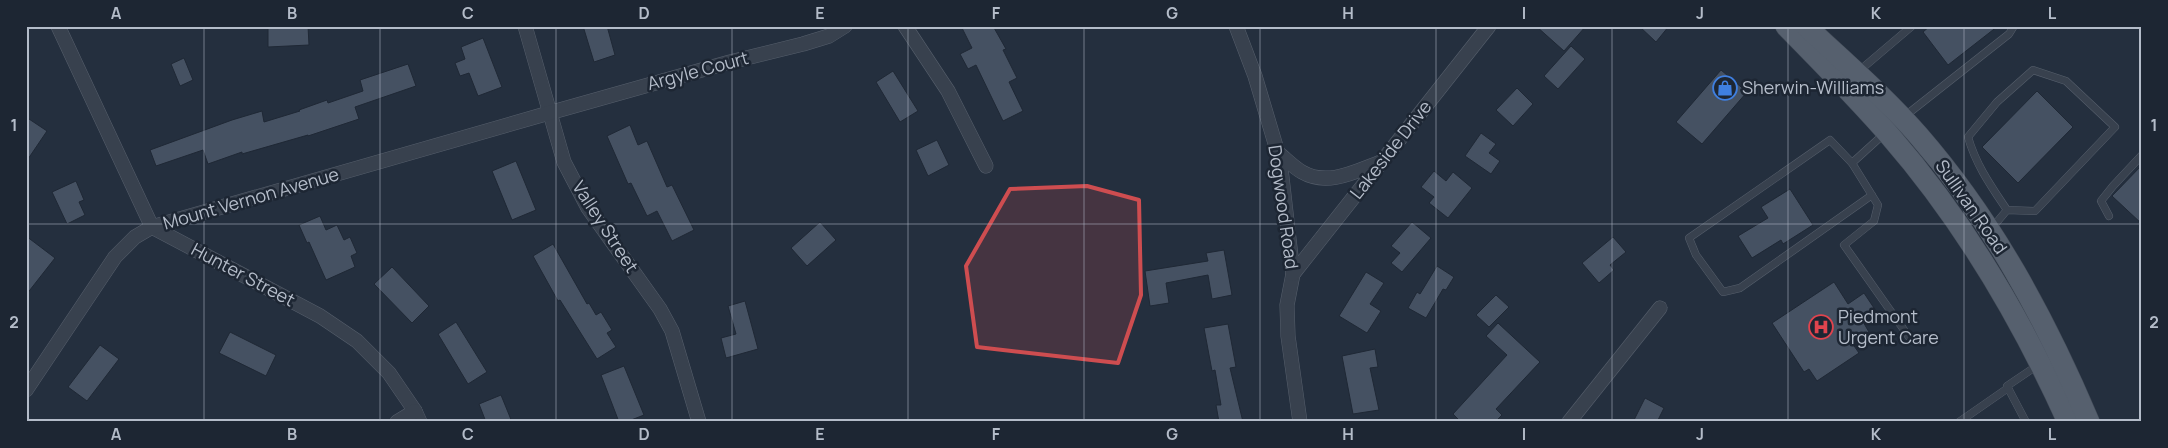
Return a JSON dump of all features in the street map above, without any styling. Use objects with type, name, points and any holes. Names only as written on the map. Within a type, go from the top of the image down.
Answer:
[{"type":"main road","name":"Sullivan Road","points":[[1786,26],[1949,173],[1990,230],[2038,312],[2089,422]]},
{"type":"main road","name":"Sullivan Road","points":[[1806,26],[1857,73],[1894,125],[1922,177],[1971,244],[2010,308],[2040,363],[2068,422]]},
{"type":"street","points":[[58,26],[152,227]]},
{"type":"street","name":"Valley Street","points":[[526,26],[564,162],[588,208],[660,309],[672,331],[698,422]]},
{"type":"street","name":"Argyle Court","points":[[549,112],[803,44],[829,36],[845,26]]},
{"type":"street","points":[[905,26],[948,91],[986,166]]},
{"type":"street","name":"Dogwood Road","points":[[1236,26],[1255,76],[1277,152],[1293,274],[1287,305],[1288,336],[1300,422]]},
{"type":"street","name":"Lakeside Drive","points":[[1293,274],[1489,26]]},
{"type":"street","name":"Mount Vernon Avenue","points":[[26,390],[115,257],[135,237],[152,227],[549,112]]},
{"type":"street","points":[[1277,152],[1302,172],[1320,178],[1346,176],[1382,162]]},
{"type":"street","name":"Hunter Street","points":[[152,227],[320,316],[357,341],[390,373],[418,417]]},
{"type":"street","points":[[1569,422],[1660,308]]},
{"type":"street","points":[[398,422],[418,417]]},
{"type":"lane","points":[[1857,73],[1912,26]]},
{"type":"lane","points":[[1852,163],[1894,125],[2009,34],[2014,26]]},
{"type":"lane","points":[[2033,70],[2066,81],[2115,127],[2035,211],[2007,210],[1980,170],[1968,137],[1997,102],[2033,70]]},
{"type":"lane","points":[[1872,195],[1740,288],[1723,292],[1696,255],[1690,238],[1830,140],[1852,163],[1872,195],[1878,205],[1874,221],[1844,245],[1909,337]]},
{"type":"lane","points":[[2109,216],[2102,202],[2142,155]]},
{"type":"lane","points":[[1990,230],[2007,210]]},
{"type":"lane","points":[[1959,422],[2040,363]]},
{"type":"lane","points":[[2008,388],[2026,422]]},
{"type":"highlighted area","points":[[1087,186],[1139,200],[1141,295],[1118,363],[977,347],[966,266],[1010,189]]},
{"type":"building","points":[[268,26],[308,26],[309,45],[268,47]]},
{"type":"building","points":[[583,26],[607,26],[615,55],[594,62]]},
{"type":"building","points":[[961,26],[993,26],[1006,49],[1003,50],[1017,78],[1009,82],[1023,111],[1003,121],[976,65],[968,69],[960,54],[972,48]]},
{"type":"building","points":[[1536,26],[1586,26],[1564,51]]},
{"type":"building","points":[[1639,26],[1669,26],[1656,42]]},
{"type":"building","points":[[1930,26],[1998,26],[1948,65],[1923,32]]},
{"type":"building","points":[[483,38],[502,87],[478,96],[469,73],[460,76],[455,63],[465,59],[461,47]]},
{"type":"building","points":[[1571,46],[1585,59],[1558,89],[1544,76]]},
{"type":"building","points":[[184,58],[193,80],[180,86],[171,64]]},
{"type":"building","points":[[408,64],[416,86],[355,107],[359,119],[308,136],[242,154],[242,152],[208,164],[203,150],[156,166],[150,150],[262,111],[264,122],[327,100],[328,103],[363,91],[360,80]]},
{"type":"building","points":[[1721,70],[1747,92],[1702,144],[1676,122]]},
{"type":"building","points":[[893,71],[918,111],[900,122],[876,82]]},
{"type":"building","points":[[1517,88],[1533,104],[1513,126],[1496,110]]},
{"type":"building","points":[[2037,91],[2073,127],[2018,183],[1982,147]]},
{"type":"building","points":[[26,117],[47,131],[26,162]]},
{"type":"building","points":[[630,125],[638,145],[647,141],[667,187],[672,185],[694,230],[672,241],[657,211],[647,216],[631,183],[628,184],[607,136]]},
{"type":"building","points":[[1481,133],[1496,144],[1489,153],[1500,161],[1491,174],[1465,156]]},
{"type":"building","points":[[937,140],[949,165],[928,176],[916,150]]},
{"type":"building","points":[[516,161],[536,210],[512,220],[492,171]]},
{"type":"building","points":[[2142,165],[2142,224],[2112,196]]},
{"type":"building","points":[[1434,171],[1446,181],[1453,172],[1472,188],[1448,218],[1429,203],[1434,197],[1421,187]]},
{"type":"building","points":[[76,181],[84,200],[79,202],[85,215],[67,224],[52,192]]},
{"type":"building","points":[[1790,189],[1813,225],[1783,244],[1781,240],[1752,258],[1738,236],[1768,218],[1761,207]]},
{"type":"building","points":[[320,216],[326,230],[337,225],[344,240],[350,237],[357,253],[351,256],[355,267],[326,280],[299,225]]},
{"type":"building","points":[[820,222],[836,240],[807,266],[791,248]]},
{"type":"building","points":[[1412,222],[1431,238],[1402,272],[1391,263],[1400,253],[1391,246]]},
{"type":"building","points":[[26,236],[55,258],[26,295]]},
{"type":"building","points":[[1613,237],[1626,252],[1610,265],[1614,270],[1599,283],[1582,263]]},
{"type":"building","points":[[553,244],[587,304],[589,303],[596,315],[601,312],[612,330],[607,333],[616,347],[597,359],[560,300],[558,301],[533,256]]},
{"type":"building","points":[[1224,250],[1232,295],[1212,299],[1208,275],[1166,283],[1169,303],[1150,306],[1145,271],[1208,261],[1206,253]]},
{"type":"building","points":[[1437,266],[1454,277],[1446,290],[1443,289],[1426,318],[1408,308],[1417,292],[1420,294]]},
{"type":"building","points":[[392,267],[429,306],[412,323],[374,284]]},
{"type":"building","points":[[1366,272],[1384,283],[1370,304],[1381,311],[1367,333],[1339,316]]},
{"type":"building","name":"Piedmont Urgent Care","points":[[1834,282],[1848,304],[1864,293],[1876,311],[1862,320],[1869,332],[1852,343],[1859,353],[1817,381],[1809,369],[1804,372],[1772,323]]},
{"type":"building","points":[[1496,295],[1509,307],[1489,327],[1476,315]]},
{"type":"building","points":[[745,301],[758,349],[726,358],[721,338],[736,334],[728,306]]},
{"type":"building","points":[[456,322],[487,372],[468,384],[438,334]]},
{"type":"building","points":[[1498,323],[1540,362],[1496,409],[1502,415],[1495,422],[1461,422],[1453,414],[1507,355],[1486,336]]},
{"type":"building","points":[[1228,324],[1236,367],[1230,368],[1243,422],[1219,422],[1216,405],[1221,405],[1215,370],[1212,371],[1204,328]]},
{"type":"building","points":[[230,332],[276,355],[266,376],[219,353]]},
{"type":"building","points":[[100,345],[119,359],[87,401],[68,387]]},
{"type":"building","points":[[1375,349],[1378,367],[1370,368],[1379,410],[1353,414],[1342,356]]},
{"type":"building","points":[[624,366],[644,415],[626,422],[619,422],[601,375]]},
{"type":"building","points":[[501,395],[512,422],[486,422],[479,404]]},
{"type":"building","points":[[1645,398],[1664,408],[1657,422],[1633,422]]},
{"type":"place","name":"Sherwin-Williams","points":[[1725,88]]},
{"type":"place","name":"Piedmont Urgent Care","points":[[1821,327]]}]
